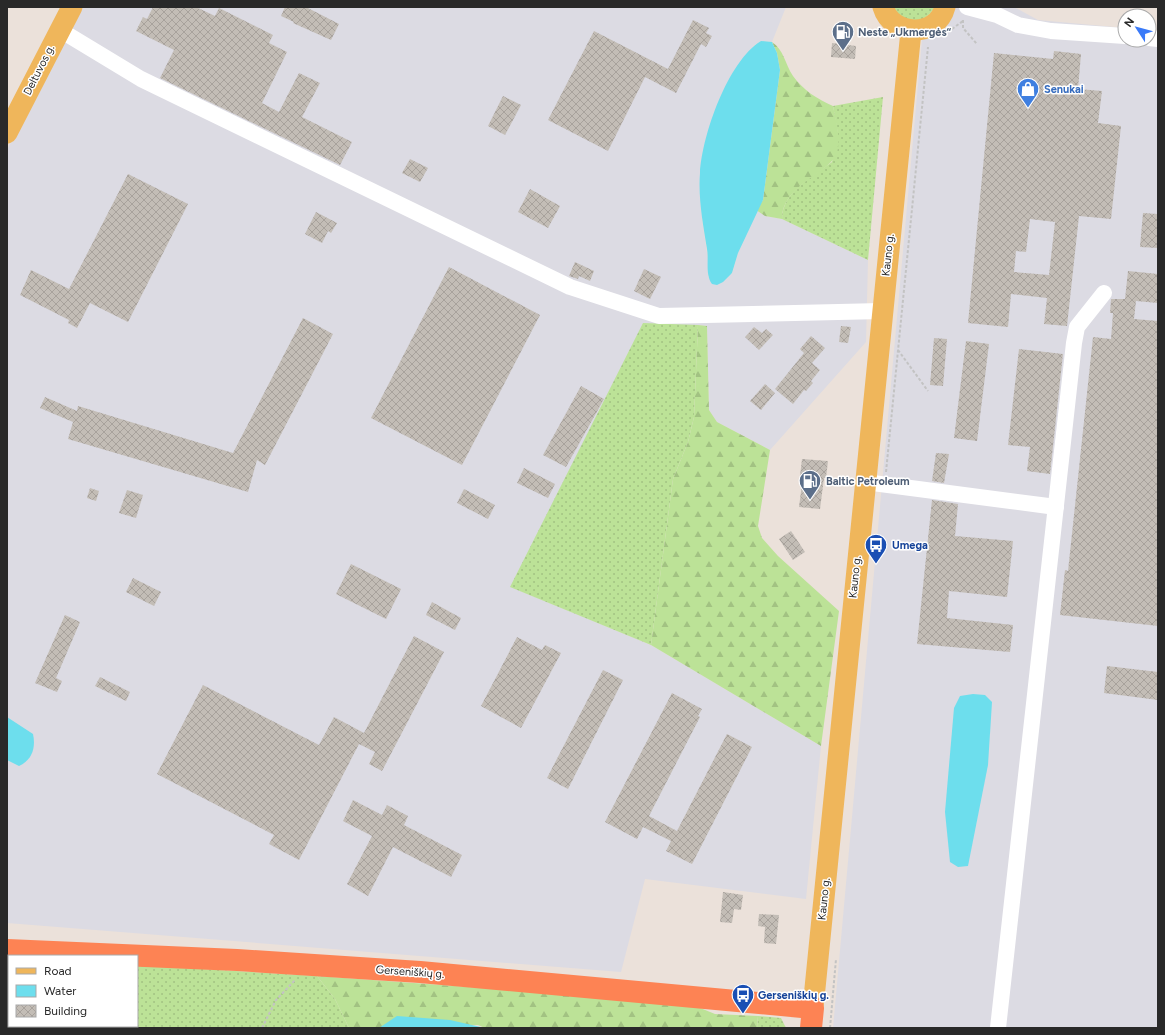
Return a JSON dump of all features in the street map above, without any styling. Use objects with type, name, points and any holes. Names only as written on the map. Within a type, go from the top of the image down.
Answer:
[{"type":"highway","name":"Gerseniškių g.","points":[[7,950],[113,955]]},
{"type":"highway","name":"Gerseniškių g.","points":[[138,956],[303,964],[420,972],[812,1018]]},
{"type":"main road","name":"Deltuvos g.","points":[[7,133],[72,7]]},
{"type":"main road","points":[[884,7],[891,22],[911,31],[918,31],[931,26],[940,16],[944,7]]},
{"type":"main road","name":"Kauno g.","points":[[812,1018],[875,483],[882,311],[911,31]]},
{"type":"street","points":[[965,14],[997,15],[1018,25],[1051,31],[1117,35]]},
{"type":"street","points":[[60,30],[141,79],[570,286],[659,316],[882,311]]},
{"type":"street","points":[[998,1028],[1077,326],[1104,293]]},
{"type":"street","points":[[875,483],[1056,507]]},
{"type":"path","points":[[965,14],[963,28],[977,44]]},
{"type":"path","points":[[875,483],[897,350],[928,47]]},
{"type":"path","points":[[897,350],[928,391]]},
{"type":"path","points":[[262,1028],[276,1000],[294,982],[303,964]]},
{"type":"shaded area","points":[[80,7],[786,7],[772,42],[761,41],[753,46],[702,219],[708,259],[708,277],[732,274],[738,253],[756,210],[765,216],[782,219],[868,260],[866,342],[770,450],[717,422],[709,410],[707,326],[698,325],[511,587],[651,645],[821,746],[806,899],[645,879],[621,972],[7,923],[7,150]]},
{"type":"shaded area","points":[[950,7],[1014,7],[1038,20],[1117,27],[1117,48],[1157,48],[1158,31],[1158,1028],[833,1028],[922,40],[943,23]]},
{"type":"green space","points":[[893,7],[935,7],[926,17],[918,21],[909,21],[903,18]]},
{"type":"green space","points":[[772,42],[782,53],[790,71],[801,86],[816,97],[833,106],[838,137],[838,149],[836,155],[829,164],[802,184],[790,196],[783,210],[782,219],[765,216],[756,210],[763,200],[780,70],[777,53]]},
{"type":"green space","points":[[883,97],[868,260],[782,219],[783,209],[793,193],[807,180],[832,162],[838,134],[833,106]]},
{"type":"green space","points":[[643,323],[698,325],[694,417],[688,442],[673,479],[651,645],[510,587]]},
{"type":"green space","points":[[698,325],[707,326],[709,410],[717,422],[770,450],[758,526],[762,538],[778,556],[839,611],[821,746],[651,645],[673,479],[688,442],[694,417]]},
{"type":"green space","points":[[8,959],[8,1027],[138,1027],[138,965],[317,976],[335,999],[349,1028],[7,1028]]},
{"type":"green space","points":[[317,976],[688,1003],[715,1014],[758,1016],[757,1028],[485,1028],[478,1025],[349,1028],[335,999]]},
{"type":"green space","points":[[758,1016],[781,1018],[786,1028],[757,1028]]},
{"type":"water","points":[[761,41],[772,42],[777,53],[780,70],[763,200],[738,253],[732,273],[723,282],[717,285],[712,284],[708,272],[708,254],[701,211],[700,192],[702,157],[711,120],[728,82],[738,65],[749,51]]},
{"type":"water","points":[[973,694],[985,695],[992,702],[988,765],[968,866],[958,867],[950,862],[945,812],[954,708],[960,696]]},
{"type":"water","points":[[7,717],[33,734],[34,744],[32,753],[27,760],[19,766],[7,760]]},
{"type":"water","points":[[397,1016],[450,1020],[485,1028],[379,1028]]},
{"type":"building","points":[[153,7],[196,7],[215,16],[219,8],[273,35],[269,43],[287,52],[262,103],[279,112],[299,73],[320,83],[302,117],[352,142],[340,165],[160,78],[174,50],[136,31],[143,17],[147,19]]},
{"type":"building","points":[[285,7],[306,7],[339,24],[331,40],[281,16]]},
{"type":"building","points":[[693,20],[709,28],[706,33],[712,36],[706,47],[701,44],[676,93],[645,77],[608,151],[548,120],[594,31],[668,69]]},
{"type":"building","points":[[832,43],[856,46],[855,59],[831,57]]},
{"type":"building","points":[[1054,51],[1081,54],[1078,89],[1102,91],[1098,123],[1121,126],[1111,219],[1079,216],[1067,326],[1044,324],[1047,298],[1011,294],[1008,327],[968,323],[994,53],[1053,59]],"holes":[[[1030,219],[1055,222],[1049,275],[1014,272],[1016,251],[1026,252]]]},
{"type":"building","points":[[503,96],[521,105],[505,135],[488,126]]},
{"type":"building","points":[[410,159],[428,168],[420,182],[402,173]]},
{"type":"building","points":[[128,174],[188,204],[128,322],[90,303],[77,328],[68,323],[69,320],[20,295],[31,270],[69,289]]},
{"type":"building","points":[[530,189],[560,206],[548,228],[518,212]]},
{"type":"building","points":[[316,212],[337,223],[331,233],[328,231],[322,243],[305,234]]},
{"type":"building","points":[[1143,213],[1158,214],[1158,248],[1140,247]]},
{"type":"building","points":[[575,262],[594,271],[590,281],[579,276],[578,279],[569,276]]},
{"type":"building","points":[[449,267],[540,315],[462,465],[371,418]]},
{"type":"building","points":[[644,269],[661,277],[650,299],[634,291]]},
{"type":"building","points":[[1128,271],[1158,274],[1158,303],[1136,301],[1134,319],[1158,321],[1158,626],[1060,615],[1065,570],[1068,571],[1093,337],[1111,339],[1113,313],[1110,313],[1111,299],[1125,299]]},
{"type":"building","points":[[303,318],[333,334],[265,465],[257,460],[248,492],[68,439],[73,422],[40,408],[45,397],[77,411],[78,406],[233,453]]},
{"type":"building","points":[[841,326],[851,327],[848,343],[839,342]]},
{"type":"building","points":[[754,327],[762,333],[766,329],[773,335],[759,350],[745,337]]},
{"type":"building","points":[[811,336],[825,348],[812,363],[820,370],[811,381],[813,383],[806,391],[804,390],[793,404],[775,389],[804,353],[800,349]]},
{"type":"building","points":[[934,338],[947,339],[943,386],[930,385]]},
{"type":"building","points":[[966,341],[989,344],[977,441],[954,438]]},
{"type":"building","points":[[1019,349],[1063,354],[1050,474],[1027,471],[1030,447],[1008,445]]},
{"type":"building","points":[[765,384],[775,393],[761,410],[750,401]]},
{"type":"building","points":[[581,386],[604,399],[566,467],[543,455]]},
{"type":"building","points":[[936,453],[949,454],[944,483],[932,481]]},
{"type":"building","points":[[802,459],[828,461],[820,509],[799,507],[803,476],[800,476]]},
{"type":"building","points":[[524,468],[555,484],[548,498],[517,483]]},
{"type":"building","points":[[90,488],[99,491],[96,501],[87,498]]},
{"type":"building","points":[[464,489],[495,505],[488,519],[457,503]]},
{"type":"building","points":[[127,490],[143,495],[136,518],[119,513]]},
{"type":"building","points":[[932,500],[958,504],[955,536],[1013,541],[1007,597],[949,591],[947,618],[1013,625],[1010,652],[917,644]]},
{"type":"building","points":[[791,531],[805,552],[793,560],[779,539]]},
{"type":"building","points":[[351,564],[401,589],[386,619],[336,594]]},
{"type":"building","points":[[133,578],[161,592],[154,606],[126,592]]},
{"type":"building","points":[[432,602],[461,618],[455,630],[426,615]]},
{"type":"building","points":[[65,615],[80,622],[56,678],[62,681],[57,692],[35,683]]},
{"type":"building","points":[[414,636],[444,652],[382,771],[369,764],[375,752],[359,744],[299,860],[269,844],[274,835],[157,774],[203,685],[319,745],[334,717],[364,733]]},
{"type":"building","points":[[517,637],[542,650],[545,645],[561,653],[521,728],[481,706]]},
{"type":"building","points":[[1107,666],[1158,672],[1158,700],[1104,693]]},
{"type":"building","points":[[603,670],[623,680],[568,789],[547,778]]},
{"type":"building","points":[[100,677],[130,692],[126,701],[95,686]]},
{"type":"building","points":[[672,693],[702,709],[698,716],[700,717],[649,816],[677,831],[727,734],[752,747],[692,864],[666,851],[671,841],[643,827],[637,839],[605,822]]},
{"type":"building","points":[[353,800],[382,815],[387,805],[408,816],[404,825],[462,855],[451,877],[393,847],[368,896],[347,884],[372,836],[343,821]]},
{"type":"building","points":[[723,892],[743,895],[741,910],[734,909],[732,923],[720,922]]},
{"type":"building","points":[[759,914],[779,915],[776,944],[764,943],[765,927],[758,926]]},
{"type":"place","name":"Neste „Ukmergės“","points":[[843,52]]},
{"type":"place","name":"Senukai","points":[[1028,108]]},
{"type":"place","name":"Baltic Petroleum","points":[[810,500]]},
{"type":"place","name":"Umega","points":[[876,564]]},
{"type":"place","name":"Gerseniškių g.","points":[[743,1014]]}]
